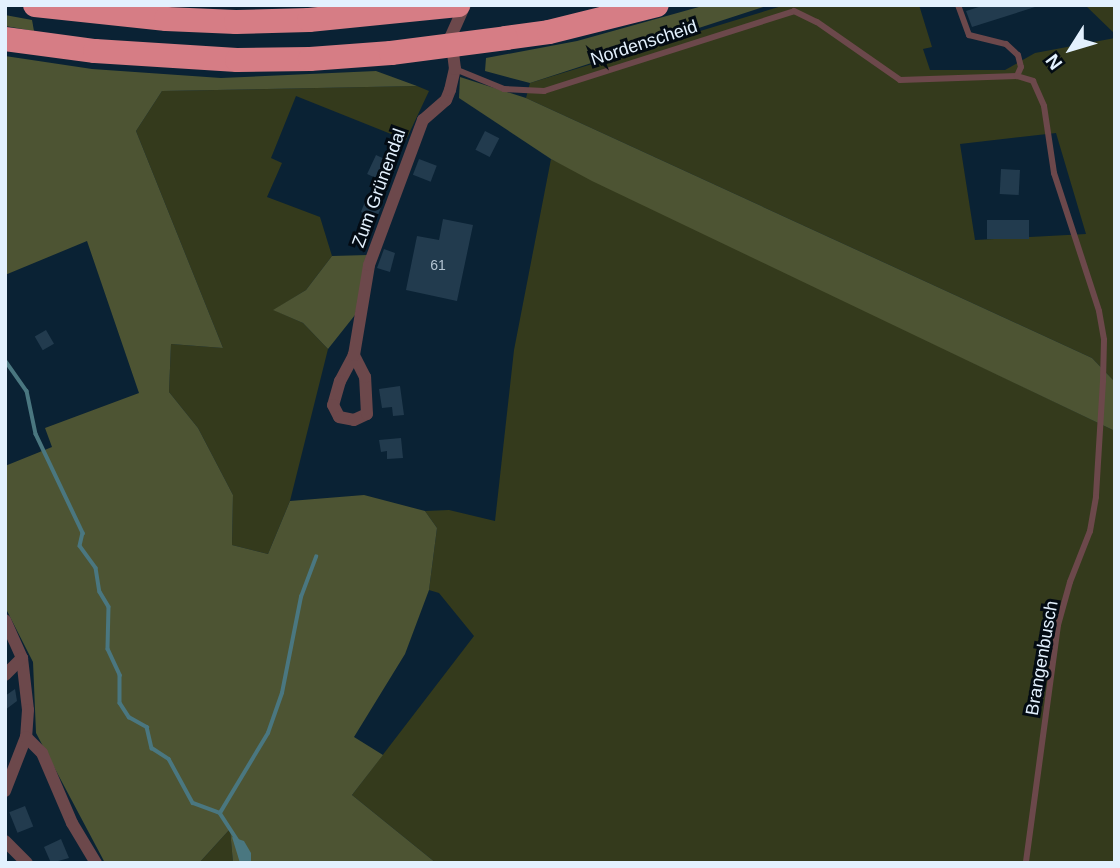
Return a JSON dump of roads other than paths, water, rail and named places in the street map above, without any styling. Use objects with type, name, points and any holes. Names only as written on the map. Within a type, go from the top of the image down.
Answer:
[{"type":"highway","points":[[35,5],[236,22],[309,20],[458,5]]},
{"type":"highway","points":[[5,39],[94,51],[237,60],[310,59],[391,53],[506,38],[596,21],[657,5]]},
{"type":"street","name":"Zum Grünendal","points":[[354,355],[365,377],[367,414],[354,420],[339,417],[333,405],[340,381],[354,355],[369,265],[423,120],[446,100],[455,69],[451,36],[465,5]]},
{"type":"street","points":[[5,620],[22,658],[28,710],[26,737],[5,791]]},
{"type":"street","points":[[5,675],[22,658]]},
{"type":"street","points":[[26,737],[42,753],[72,823],[96,863]]},
{"type":"street","points":[[5,841],[27,863]]},
{"type":"lane","points":[[958,5],[969,34],[1006,44],[1018,55],[1021,67],[1017,76]]},
{"type":"lane","name":"Nordenscheid","points":[[455,69],[504,89],[544,91],[794,11],[817,22],[900,80],[1017,76],[1033,81],[1044,106],[1054,173],[1099,311],[1104,340],[1103,381]]},
{"type":"lane","name":"Brangenbusch","points":[[1026,863],[1058,625],[1070,582],[1090,531],[1096,498],[1103,381]]},
{"type":"waterway","points":[[5,360],[27,391],[36,434],[83,533],[80,546],[96,568],[100,592],[109,607],[108,649],[120,675],[120,703],[129,717],[147,727],[152,748],[169,759],[193,803],[220,813],[238,841]]},
{"type":"waterway","points":[[220,813],[268,733],[282,693],[301,597],[316,557]]}]
